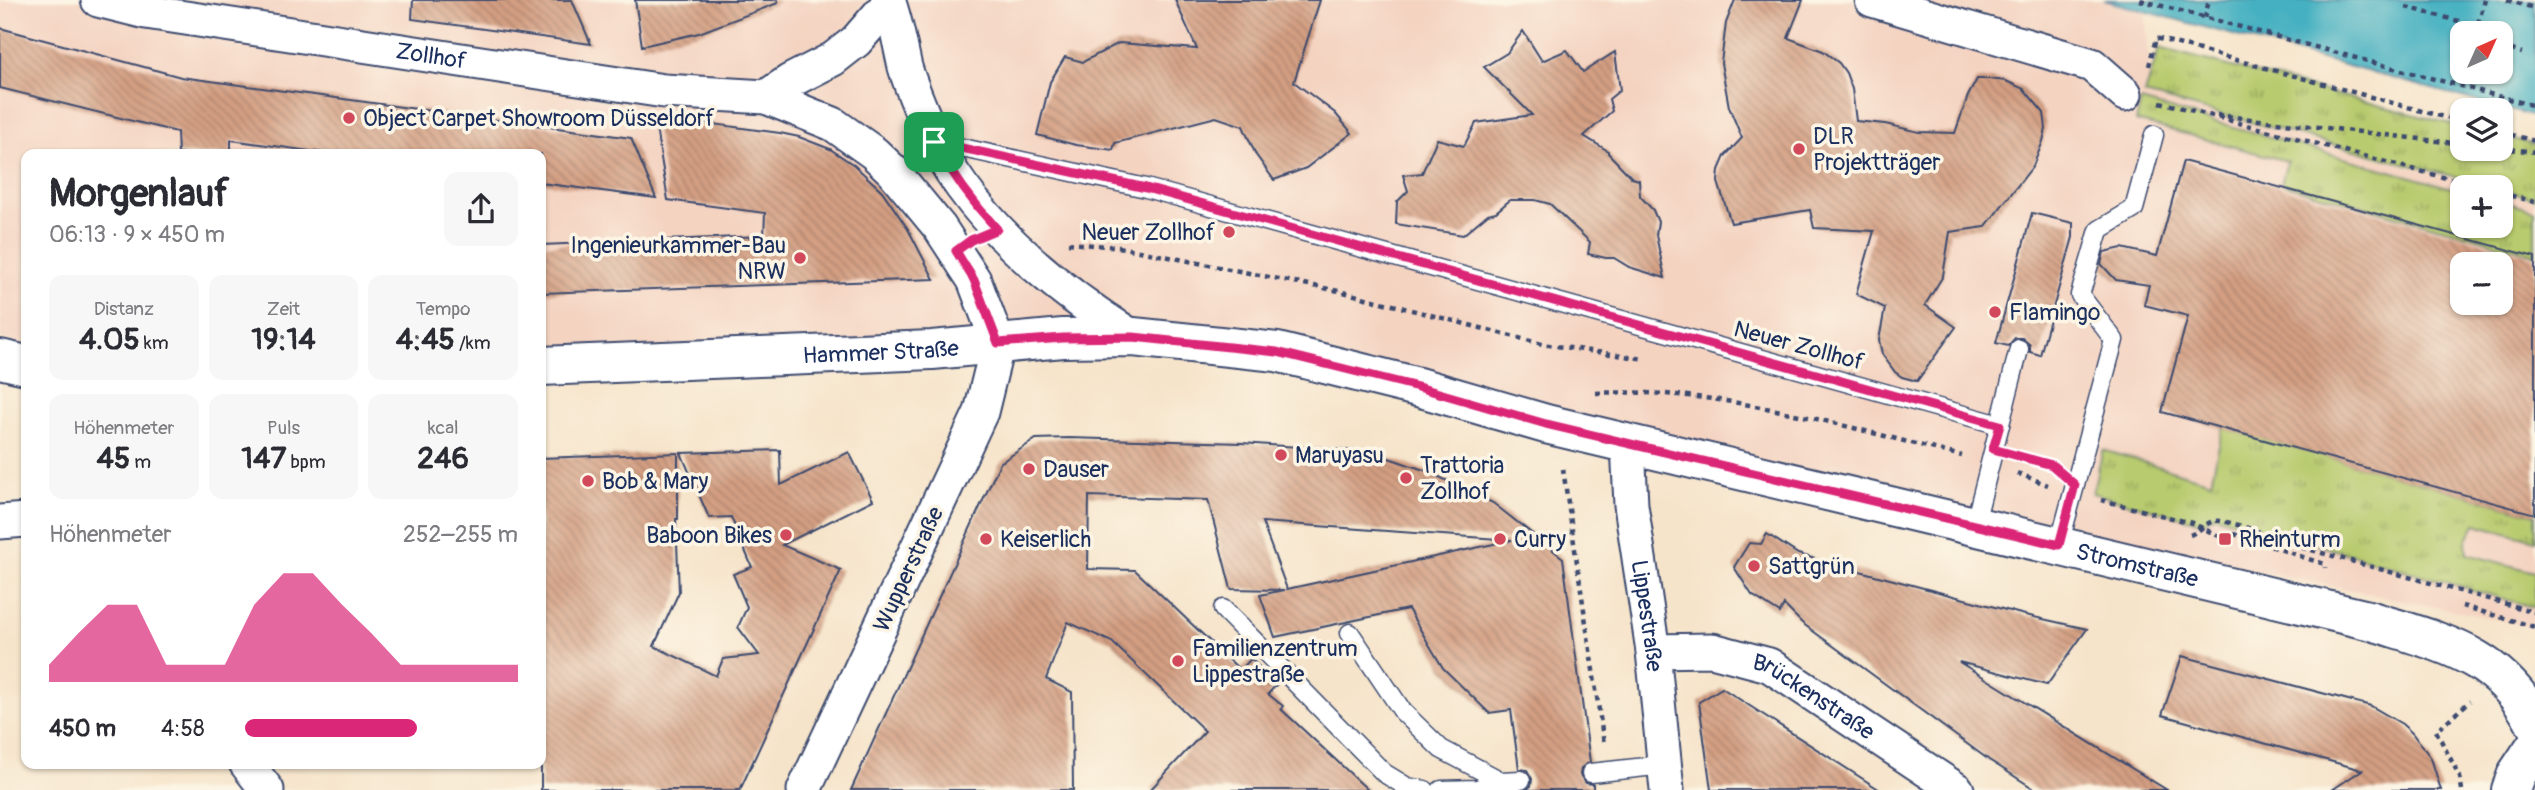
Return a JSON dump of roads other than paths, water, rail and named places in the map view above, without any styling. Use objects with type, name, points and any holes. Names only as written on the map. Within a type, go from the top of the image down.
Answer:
[{"type":"street","name":"Zollhof","points":[[98,0],[146,12],[651,89],[766,97],[833,124],[874,153],[892,171],[916,197],[974,280],[998,343]]},
{"type":"street","points":[[1872,0],[2092,65],[2125,94]]},
{"type":"street","points":[[766,97],[833,59],[873,24],[889,2]]},
{"type":"street","points":[[889,2],[906,70],[934,142],[950,172],[997,229],[1072,295],[1133,337]]},
{"type":"street","name":"Hammer Straße","points":[[546,366],[932,350],[1063,338],[1133,337],[1277,352],[1628,444]]},
{"type":"street","name":"Wupperstraße","points":[[804,790],[981,412],[998,343]]},
{"type":"street","points":[[0,359],[21,364]]},
{"type":"street","name":"Stromstraße","points":[[1628,444],[2372,621],[2452,646],[2501,676],[2535,723]]},
{"type":"street","name":"Lippestraße","points":[[1628,444],[1631,505],[1653,651],[1665,777]]},
{"type":"street","points":[[0,522],[21,520]]},
{"type":"street","name":"Brückenstraße","points":[[1653,651],[1712,650],[1769,665],[1957,790]]},
{"type":"street","points":[[2511,790],[2517,774],[2535,747]]},
{"type":"street","points":[[251,769],[267,790]]},
{"type":"lane","points":[[2059,545],[2114,340],[2080,295],[2099,230],[2134,209],[2154,135]]},
{"type":"lane","name":"Neuer Zollhof","points":[[934,142],[1146,188],[2000,425]]},
{"type":"lane","points":[[1975,527],[2019,349]]},
{"type":"lane","points":[[1223,609],[1384,773],[1406,787],[1425,790]]},
{"type":"lane","points":[[1350,633],[1403,712],[1441,748],[1501,781]]},
{"type":"lane","points":[[1600,772],[1665,777]]},
{"type":"lane","points":[[1441,790],[1477,789],[1501,781],[1521,780]]},
{"type":"water","points":[[2104,0],[2535,0],[2535,117],[2513,111],[2513,98],[2465,98]]},
{"type":"place","name":"Object Carpet Showroom Düsseldorf","points":[[349,118]]},
{"type":"place","name":"DLR Projektträger","points":[[1799,149]]},
{"type":"place","name":"Neuer Zollhof","points":[[1229,232]]},
{"type":"place","name":"Ingenieurkammer-Bau NRW","points":[[800,258]]},
{"type":"place","name":"Flamingo","points":[[1995,312]]},
{"type":"place","name":"Maruyasu","points":[[1281,455]]},
{"type":"place","name":"Dauser","points":[[1029,469]]},
{"type":"place","name":"Trattoria Zollhof","points":[[1406,478]]},
{"type":"place","name":"Bob & Mary","points":[[588,481]]},
{"type":"place","name":"Baboon Bikes","points":[[786,535]]},
{"type":"place","name":"Keiserlich","points":[[986,539]]},
{"type":"place","name":"Curry","points":[[1500,539]]},
{"type":"place","name":"Rheinturm","points":[[2225,539]]},
{"type":"place","name":"Sattgrün","points":[[1754,566]]},
{"type":"place","name":"Familienzentrum Lippestraße","points":[[1178,661]]}]
